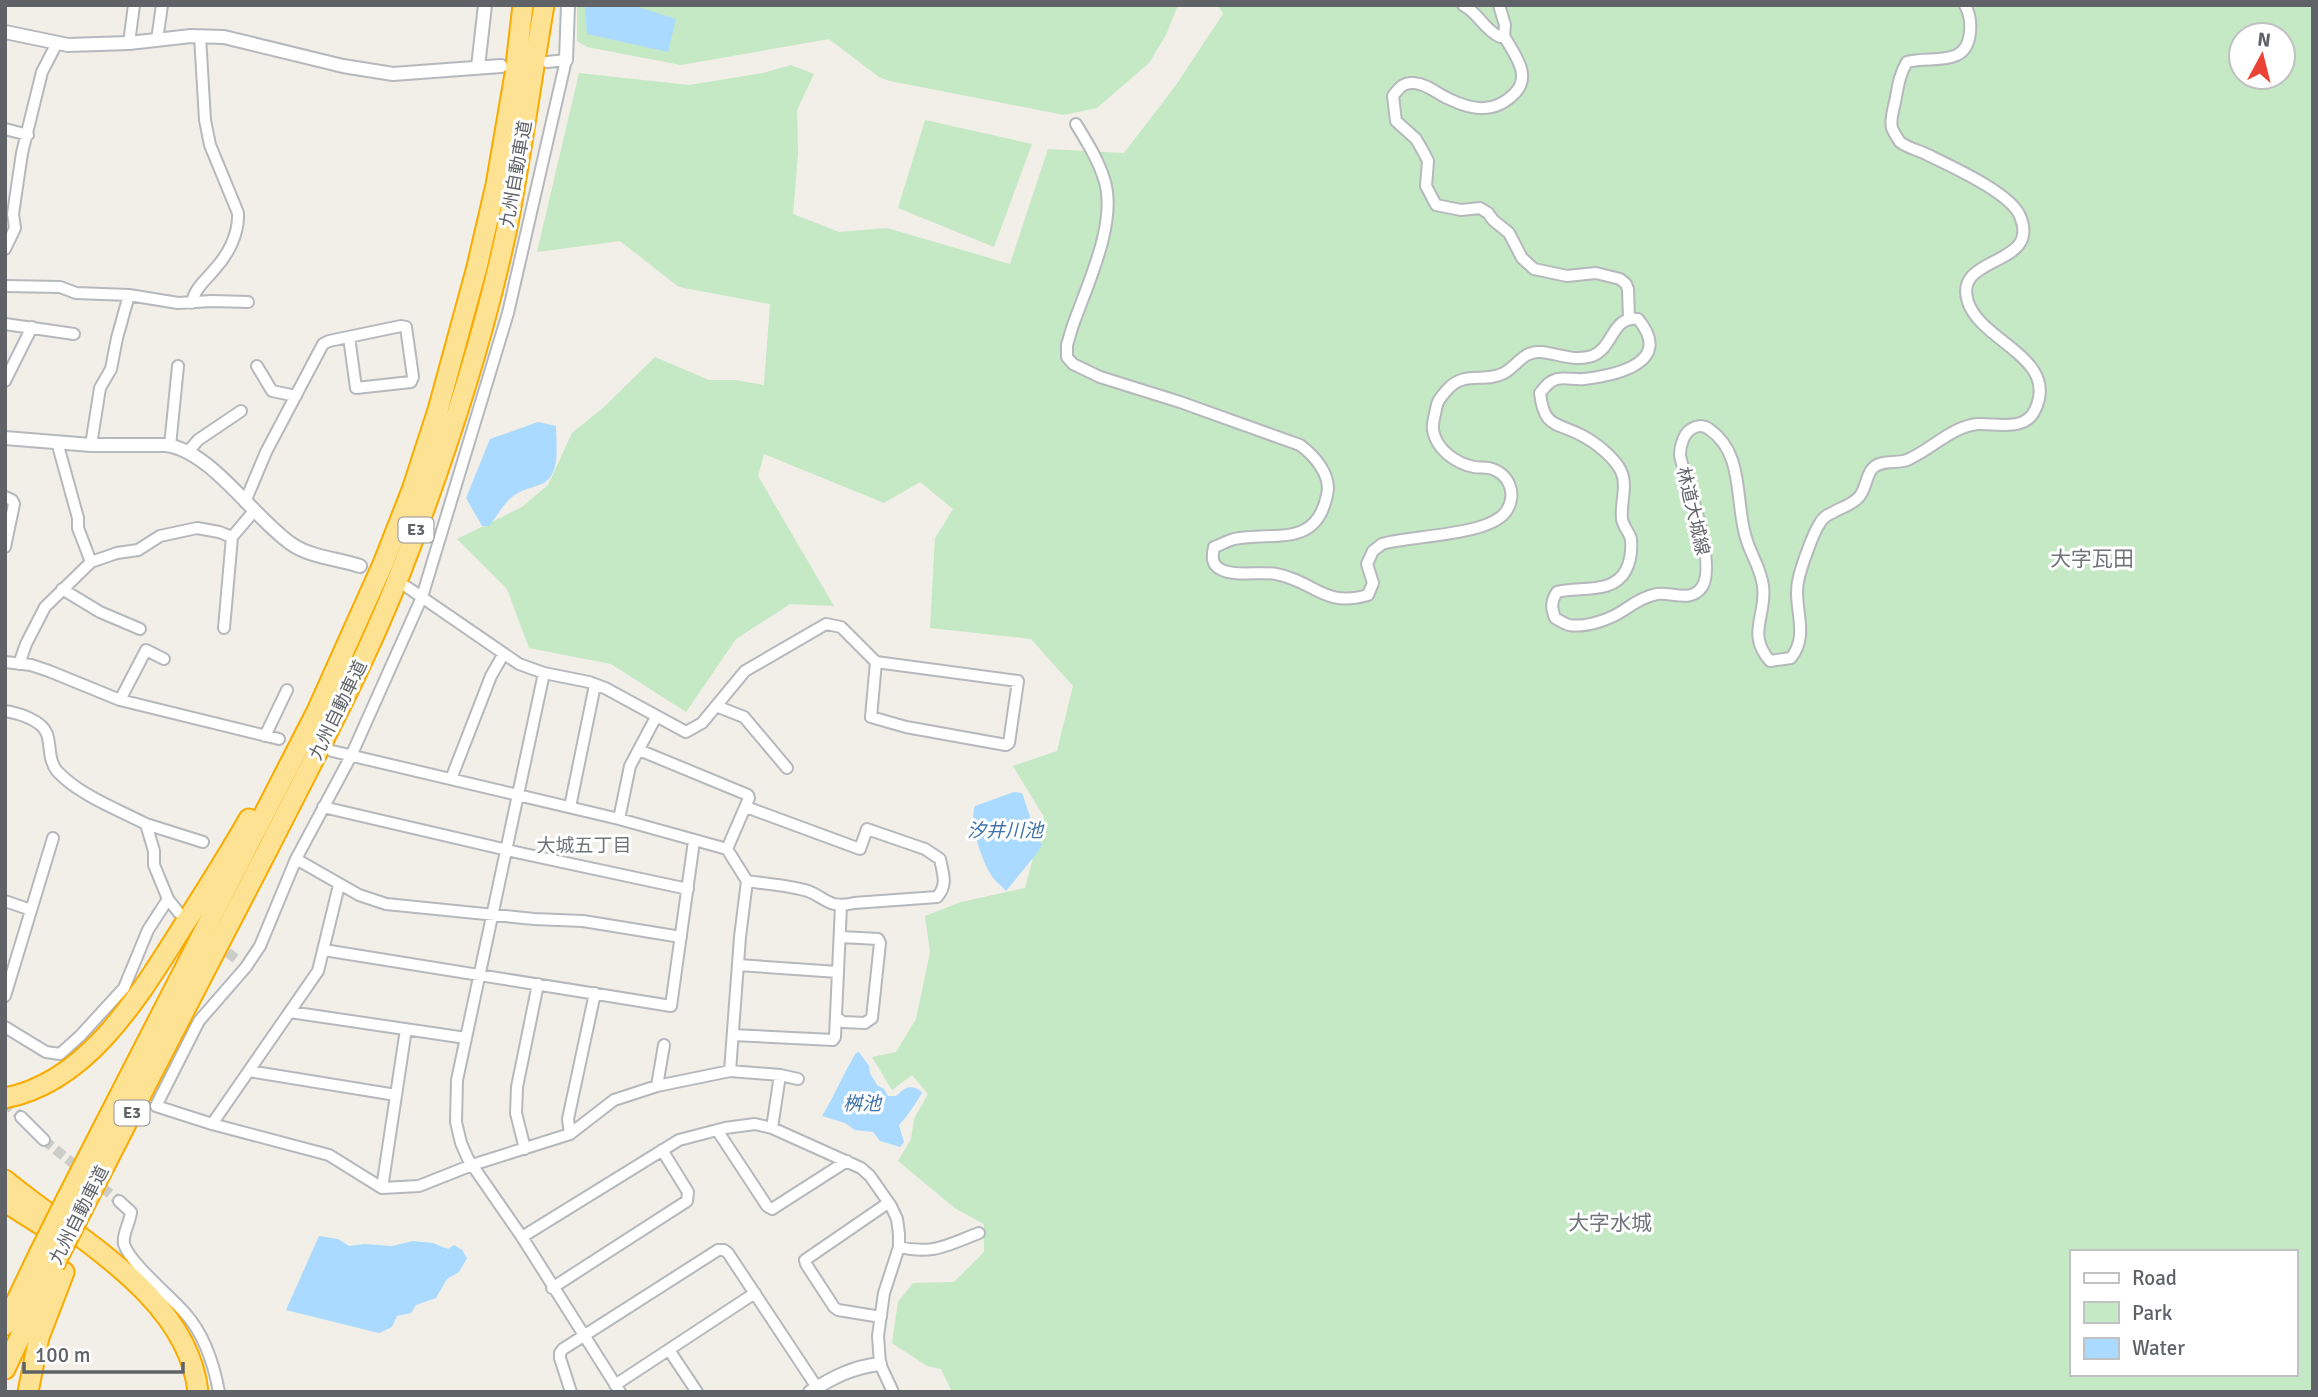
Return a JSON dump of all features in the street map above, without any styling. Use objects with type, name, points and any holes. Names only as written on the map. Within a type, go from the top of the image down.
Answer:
[{"type":"highway","name":"九州自動車道","points":[[5,1369],[317,711],[372,589],[412,490],[438,410],[496,185],[515,74],[523,5]]},
{"type":"highway","name":"九州自動車道","points":[[81,1207],[325,740],[373,638],[428,498],[480,338],[494,280],[511,205],[544,5]]},
{"type":"highway","points":[[5,1098],[42,1085],[83,1056],[114,1024],[165,955],[240,835],[317,697],[348,634],[390,532],[412,490]]},
{"type":"highway","points":[[5,1180],[116,1266],[159,1306],[186,1345],[196,1375],[198,1392]]},
{"type":"highway","points":[[5,1202],[26,1214],[109,1276],[141,1304],[174,1351],[181,1368],[184,1392]]},
{"type":"highway","name":"九州自動車道","points":[[5,1325],[53,1264]]},
{"type":"highway","points":[[28,1392],[53,1264]]},
{"type":"street","points":[[129,43],[134,5]]},
{"type":"street","points":[[158,40],[162,5]]},
{"type":"street","points":[[478,67],[485,5]]},
{"type":"street","points":[[568,5],[566,60],[508,313],[422,597],[351,756],[296,859],[260,946],[246,967],[199,1021],[156,1106],[329,1155],[382,1188],[419,1186],[472,1165],[570,1134],[614,1100],[657,1086],[730,1071],[798,1079]]},
{"type":"street","points":[[1463,5],[1475,12],[1488,31],[1500,37],[1504,36]]},
{"type":"street","points":[[1076,124],[1101,168],[1106,186],[1107,225],[1072,328],[1067,357],[1073,364],[1100,377],[1275,435],[1309,452],[1321,467],[1329,488],[1325,507],[1315,524],[1297,535],[1232,540],[1214,547],[1212,558],[1215,565],[1224,571],[1277,574],[1320,594],[1350,600],[1368,595],[1373,583],[1367,564],[1373,551],[1382,544],[1396,539],[1492,524],[1508,508],[1510,484],[1501,474],[1490,468],[1460,462],[1438,444],[1432,428],[1437,401],[1452,384],[1464,378],[1495,376],[1506,372],[1527,354],[1539,352],[1578,359],[1592,356],[1602,351],[1619,323],[1629,318],[1628,289],[1620,279],[1596,273],[1567,276],[1534,269],[1522,258],[1509,233],[1488,213],[1480,208],[1461,210],[1436,205],[1426,186],[1428,161],[1416,139],[1396,121],[1393,96],[1399,87],[1406,83],[1417,83],[1449,99],[1486,110],[1501,106],[1516,93],[1522,82],[1522,68],[1504,36],[1505,25],[1499,5]]},
{"type":"street","name":"林道大城線","points":[[1629,318],[1638,319],[1650,340],[1650,349],[1643,361],[1618,373],[1582,380],[1556,379],[1547,384],[1540,393],[1542,407],[1548,419],[1560,428],[1581,435],[1612,457],[1622,473],[1622,520],[1630,537],[1631,559],[1623,576],[1608,586],[1558,592],[1553,598],[1555,618],[1568,625],[1588,624],[1615,616],[1636,602],[1658,594],[1678,597],[1691,595],[1701,589],[1706,576],[1704,548],[1680,454],[1689,430],[1705,426],[1717,434],[1732,459],[1737,477],[1746,541],[1758,565],[1763,587],[1764,607],[1758,638],[1762,652],[1770,660],[1791,659],[1799,649],[1801,629],[1797,587],[1799,576],[1820,521],[1851,504],[1861,495],[1872,468],[1882,463],[1905,461],[1964,427],[1976,424],[2014,425],[2030,419],[2036,409],[2039,391],[2037,376],[2028,361],[1976,318],[1968,304],[1965,290],[1968,279],[1975,272],[2015,250],[2022,238],[2019,214],[2008,200],[1989,188],[1901,142],[1892,127],[1899,75],[1907,62],[1917,59],[1951,59],[1962,53],[1970,39],[1971,22],[1965,5]]},
{"type":"street","points":[[5,32],[81,45],[200,36],[224,37],[370,72],[414,73],[501,66]]},
{"type":"street","points":[[192,303],[197,290],[217,268],[232,243],[239,222],[238,213],[210,145],[205,120],[200,36]]},
{"type":"street","points":[[5,249],[15,228],[13,214],[22,153],[41,72],[57,43]]},
{"type":"street","points":[[547,62],[566,60]]},
{"type":"street","points":[[5,129],[28,135]]},
{"type":"street","points":[[5,286],[60,287],[76,293],[129,295],[160,301],[248,302]]},
{"type":"street","points":[[91,445],[100,388],[111,369],[119,327],[129,295]]},
{"type":"street","points":[[5,324],[74,334]]},
{"type":"street","points":[[5,381],[32,327]]},
{"type":"street","points":[[224,628],[232,537],[250,506],[266,452],[323,344],[329,341],[349,337],[406,327],[413,377],[411,382],[356,388],[349,337]]},
{"type":"street","points":[[170,446],[178,366]]},
{"type":"street","points":[[257,366],[272,391],[296,396]]},
{"type":"street","points":[[188,452],[212,430],[242,411]]},
{"type":"street","points":[[5,438],[91,445],[170,446],[188,452],[208,466],[295,547],[360,566]]},
{"type":"street","points":[[57,442],[78,518],[78,528],[91,562]]},
{"type":"street","points":[[5,497],[14,504],[5,547]]},
{"type":"street","points":[[19,664],[39,615],[91,562],[117,553],[138,550],[160,536],[197,528],[232,537]]},
{"type":"street","points":[[407,587],[519,664],[544,673],[596,685],[686,732],[702,723],[745,671],[825,624],[841,627],[876,662],[1018,681],[1009,743],[1006,745],[906,727],[871,718],[876,662]]},
{"type":"street","points":[[62,589],[100,612],[140,629]]},
{"type":"street","points":[[120,700],[146,650],[164,659]]},
{"type":"street","points":[[451,779],[491,676],[503,654]]},
{"type":"street","points":[[5,663],[49,671],[120,700],[279,739]]},
{"type":"street","points":[[544,673],[457,1080],[456,1122],[461,1143],[472,1165],[522,1237],[618,1388],[668,1350],[755,1293]]},
{"type":"street","points":[[570,807],[596,685]]},
{"type":"street","points":[[265,736],[287,690]]},
{"type":"street","points":[[716,706],[744,718],[787,768]]},
{"type":"street","points":[[5,711],[18,713],[44,729],[56,770],[88,794],[146,824],[203,842]]},
{"type":"street","points":[[619,819],[630,766],[656,717]]},
{"type":"street","points":[[639,750],[748,795],[750,798],[727,849]]},
{"type":"street","points":[[332,751],[619,819],[727,849],[747,881],[730,1071]]},
{"type":"street","points":[[323,807],[688,889]]},
{"type":"street","points":[[746,807],[860,849],[867,829],[925,849],[940,859],[945,879],[937,897],[841,906],[825,902],[809,892],[747,881]]},
{"type":"street","points":[[146,824],[154,851],[154,865],[168,899],[179,913]]},
{"type":"street","points":[[5,996],[10,962],[31,910],[53,838]]},
{"type":"street","points":[[324,950],[671,1006],[694,841]]},
{"type":"street","points":[[296,859],[339,886],[386,904],[593,923],[681,937]]},
{"type":"street","points":[[212,1124],[318,971],[339,886]]},
{"type":"street","points":[[5,1027],[47,1052],[60,1054],[124,988],[148,930],[168,899]]},
{"type":"street","points":[[5,901],[31,910]]},
{"type":"street","points":[[733,1035],[833,1040],[837,1018],[841,906]]},
{"type":"street","points":[[837,1018],[865,1023],[872,1018],[880,943],[878,939],[841,937]]},
{"type":"street","points":[[236,959],[246,967]]},
{"type":"street","points":[[738,965],[838,972]]},
{"type":"street","points":[[525,1149],[516,1113],[517,1087],[538,984]]},
{"type":"street","points":[[570,1134],[568,1119],[596,993]]},
{"type":"street","points":[[290,1012],[466,1038]]},
{"type":"street","points":[[382,1188],[406,1029]]},
{"type":"street","points":[[657,1086],[664,1045]]},
{"type":"street","points":[[249,1071],[396,1095]]},
{"type":"street","points":[[772,1128],[780,1075]]},
{"type":"street","points":[[21,1117],[44,1140]]},
{"type":"street","points":[[522,1237],[679,1140],[745,1125],[772,1128],[861,1168],[870,1176],[897,1219],[899,1247],[884,1293],[878,1336],[880,1364],[893,1392]]},
{"type":"street","points":[[717,1130],[767,1206],[772,1209],[847,1161]]},
{"type":"street","points":[[552,1287],[687,1201],[688,1192],[662,1150]]},
{"type":"street","points":[[119,1201],[131,1212],[124,1235],[125,1247],[187,1315],[198,1331],[219,1392]]},
{"type":"street","points":[[881,1317],[838,1310],[834,1307],[806,1260],[888,1203]]},
{"type":"street","points":[[899,1247],[918,1251],[933,1250],[979,1233]]},
{"type":"street","points":[[571,1392],[560,1353],[718,1250],[728,1253],[816,1390],[839,1373],[861,1366],[880,1364]]},
{"type":"street","points":[[668,1350],[697,1392]]},
{"type":"green space","points":[[577,5],[1178,5],[1166,35],[1149,63],[1097,108],[1064,115],[890,81],[879,77],[829,39],[681,65],[587,47],[577,41]]},
{"type":"green space","points":[[1218,5],[2313,5],[2313,1392],[952,1392],[941,1369],[927,1366],[892,1343],[898,1302],[913,1283],[954,1282],[984,1252],[984,1224],[956,1209],[898,1161],[911,1139],[914,1119],[928,1094],[912,1075],[892,1090],[872,1057],[896,1052],[916,1019],[930,952],[925,916],[961,902],[1025,888],[1044,817],[1013,766],[1057,751],[1073,686],[1031,639],[930,628],[935,538],[953,509],[920,482],[884,503],[764,454],[758,476],[834,606],[790,604],[736,639],[686,712],[611,664],[529,648],[507,589],[457,539],[522,507],[548,485],[572,433],[604,407],[655,357],[709,380],[735,380],[764,385],[770,304],[679,287],[620,241],[537,252],[579,73],[689,85],[763,73],[791,65],[814,74],[797,110],[798,153],[793,214],[839,232],[887,228],[1010,264],[1048,149],[1124,153],[1176,85],[1223,14]]},
{"type":"green space","points":[[925,120],[1032,144],[994,247],[898,208]]},
{"type":"water","points":[[585,5],[632,5],[676,19],[668,52],[587,34]]},
{"type":"water","points":[[538,422],[556,426],[553,472],[544,483],[513,496],[489,526],[482,526],[466,498],[490,439]]},
{"type":"water","name":"汐井川池","points":[[1014,792],[1022,793],[1035,831],[1033,836],[1042,844],[1006,891],[991,876],[983,859],[975,830],[974,813],[975,806]]},
{"type":"water","name":"桝池","points":[[859,1052],[877,1085],[884,1089],[888,1096],[896,1096],[908,1088],[922,1092],[899,1125],[904,1142],[900,1147],[880,1141],[873,1132],[855,1130],[845,1123],[822,1116],[851,1061]]},
{"type":"water","points":[[319,1236],[338,1239],[349,1246],[392,1246],[413,1241],[433,1243],[448,1249],[454,1245],[462,1250],[467,1258],[459,1272],[447,1279],[436,1298],[416,1305],[411,1313],[397,1316],[392,1327],[379,1333],[286,1310]]},
{"type":"tunnel","points":[[216,943],[236,959]]},
{"type":"tunnel","points":[[5,1102],[21,1117]]},
{"type":"tunnel","points":[[44,1140],[119,1201]]},
{"type":"district","name":"大字瓦田","points":[[2092,559]]},
{"type":"district","name":"大城五丁目","points":[[584,846]]},
{"type":"district","name":"大字水城","points":[[1610,1223]]}]
